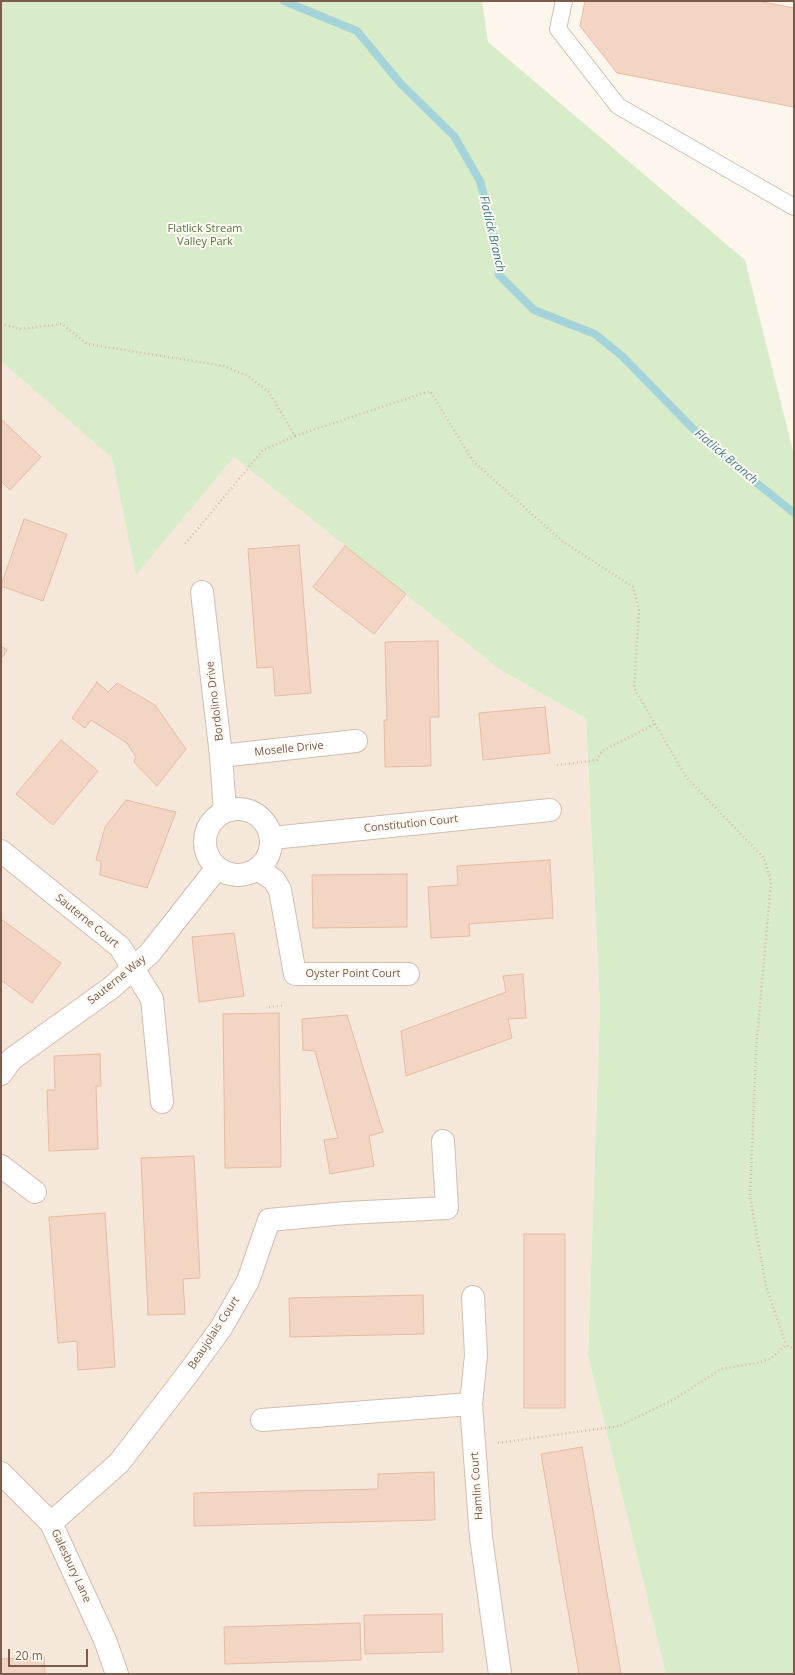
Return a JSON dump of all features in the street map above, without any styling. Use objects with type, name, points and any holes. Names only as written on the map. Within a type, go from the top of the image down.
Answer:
[{"type":"street","name":"Bordolino Drive","points":[[202,592],[221,756],[225,811]]},
{"type":"street","name":"Moselle Drive","points":[[221,756],[356,741]]},
{"type":"street","points":[[234,808],[245,809],[256,813],[264,820],[272,838],[270,852],[265,862],[258,869],[248,874],[237,876],[226,874],[217,868],[210,860],[206,850],[205,839],[208,828],[214,819],[225,811],[234,808]]},
{"type":"street","name":"Constitution Court","points":[[272,838],[550,810]]},
{"type":"street","name":"Sauterne Court","points":[[1,851],[120,947],[152,999],[162,1102]]},
{"type":"street","name":"Sauterne Way","points":[[5,1061],[111,988],[150,953],[217,868]]},
{"type":"street","name":"Oyster Point Court","points":[[258,869],[274,880],[280,890],[295,974],[408,974]]},
{"type":"street","name":"Beaujolais Court","points":[[51,1523],[119,1464],[212,1341],[248,1281],[270,1220],[346,1213],[447,1208],[443,1141]]},
{"type":"street","points":[[1,1166],[35,1192]]},
{"type":"street","name":"Hamlin Court","points":[[473,1297],[476,1355],[471,1404],[481,1537],[500,1674]]},
{"type":"street","points":[[262,1420],[471,1404]]},
{"type":"street","name":"Galesbury Lane","points":[[1,1473],[51,1523],[105,1640],[117,1674]]},
{"type":"lane","points":[[564,1],[558,28],[618,106],[794,207]]},
{"type":"path","points":[[1,324],[20,329],[62,324],[87,344],[224,366],[248,376],[268,392],[295,436]]},
{"type":"path","points":[[185,544],[263,450],[295,436],[430,391],[473,461],[562,541],[634,587],[639,610],[634,688],[686,777],[764,858],[771,882],[756,1050],[750,1197],[766,1286],[786,1345],[794,1349]]},
{"type":"path","points":[[557,765],[597,760],[602,751],[655,724]]},
{"type":"path","points":[[269,1007],[285,1005]]},
{"type":"path","points":[[514,1442],[619,1426],[673,1400],[721,1369],[757,1363],[770,1359],[786,1345]]},
{"type":"shaded area","points":[[1,361],[112,458],[136,574],[234,457],[499,669],[586,719],[600,1008],[588,1356],[666,1674],[1,1674]]},
{"type":"green space","name":"Flatlick Stream Valley Park","points":[[1,1],[482,1],[488,42],[745,260],[794,455],[794,1674],[666,1674],[588,1356],[600,1008],[586,719],[499,669],[234,457],[136,575],[112,458],[1,361]]},
{"type":"building","points":[[585,1],[758,1],[794,8],[794,107],[617,73],[580,26]]},
{"type":"building","points":[[1,419],[41,457],[10,490],[1,481]]},
{"type":"building","points":[[24,519],[67,534],[43,601],[1,586]]},
{"type":"building","points":[[299,545],[311,693],[275,696],[273,667],[257,668],[248,549]]},
{"type":"building","points":[[345,546],[406,594],[374,634],[313,587]]},
{"type":"building","points":[[438,641],[439,717],[430,717],[431,766],[385,767],[384,720],[387,720],[385,642]]},
{"type":"building","points":[[1,646],[7,650],[1,659]]},
{"type":"building","points":[[97,682],[108,692],[117,683],[155,705],[186,749],[157,786],[134,762],[136,757],[127,743],[91,720],[85,728],[72,718]]},
{"type":"building","points":[[545,707],[550,753],[483,760],[479,713]]},
{"type":"building","points":[[61,740],[98,771],[53,825],[16,794]]},
{"type":"building","points":[[126,800],[176,812],[147,888],[100,875],[101,861],[96,860],[105,827]]},
{"type":"building","points":[[550,860],[553,918],[469,924],[470,936],[431,938],[428,887],[458,885],[457,866]]},
{"type":"building","points":[[407,874],[407,927],[313,928],[312,875]]},
{"type":"building","points":[[1,919],[61,963],[32,1003],[1,980]]},
{"type":"building","points":[[234,933],[244,996],[199,1002],[192,937]]},
{"type":"building","points":[[523,974],[526,1018],[508,1019],[512,1038],[406,1076],[401,1031],[506,992],[503,976]]},
{"type":"building","points":[[279,1013],[281,1167],[225,1168],[223,1014]]},
{"type":"building","points":[[347,1015],[383,1132],[369,1136],[374,1166],[330,1174],[324,1140],[338,1138],[315,1051],[303,1050],[302,1019]]},
{"type":"building","points":[[100,1054],[101,1086],[96,1086],[98,1149],[49,1151],[47,1090],[55,1090],[54,1056]]},
{"type":"building","points":[[194,1156],[200,1278],[183,1279],[185,1314],[148,1315],[141,1158]]},
{"type":"building","points":[[105,1213],[115,1367],[78,1370],[77,1341],[58,1343],[49,1217]]},
{"type":"building","points":[[524,1234],[565,1234],[565,1408],[524,1408]]},
{"type":"building","points":[[423,1295],[424,1334],[290,1337],[289,1298]]},
{"type":"building","points":[[582,1447],[621,1674],[579,1674],[541,1454]]},
{"type":"building","points":[[434,1472],[435,1520],[194,1526],[194,1493],[378,1489],[378,1474]]},
{"type":"building","points":[[442,1614],[443,1652],[365,1654],[364,1615]]},
{"type":"building","points":[[360,1623],[361,1660],[225,1664],[224,1627]]},
{"type":"building","points":[[44,1657],[45,1674],[1,1674],[1,1659]]},
{"type":"waterway","name":"Flatlick Branch","points":[[284,1],[357,31],[401,84],[454,136],[480,181],[492,225],[499,275],[534,310],[595,334],[622,356],[708,444],[794,513]]}]
